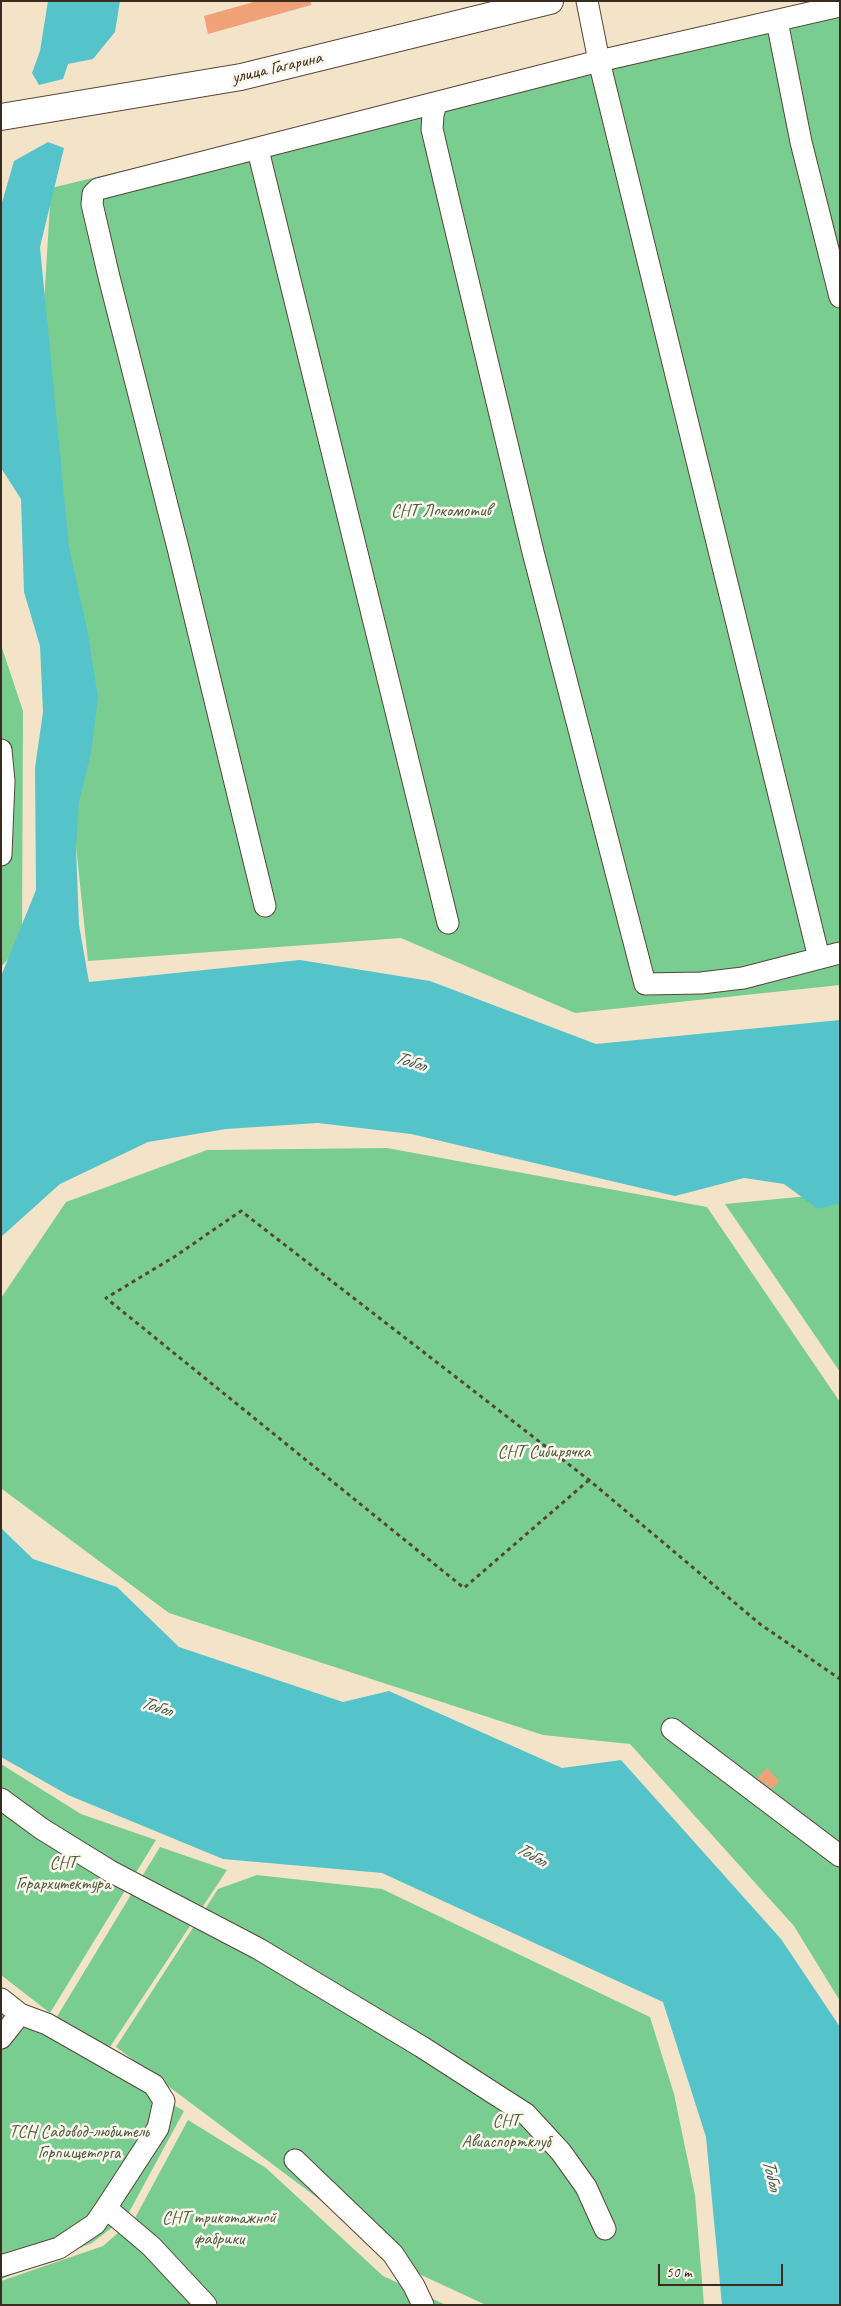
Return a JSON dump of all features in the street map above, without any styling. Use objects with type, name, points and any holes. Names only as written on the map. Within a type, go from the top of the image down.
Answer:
[{"type":"main road","name":"улица Гагарина","points":[[1,117],[241,77],[550,1]]},
{"type":"street","points":[[587,1],[599,61],[819,958]]},
{"type":"street","points":[[265,906],[92,204],[93,194],[98,189],[258,150],[599,61],[840,6]]},
{"type":"street","points":[[777,21],[801,142],[840,297]]},
{"type":"street","points":[[436,104],[432,129],[452,214],[533,552],[645,984],[743,978],[840,953]]},
{"type":"street","points":[[258,150],[448,923]]},
{"type":"street","points":[[1,750],[4,781],[1,855]]},
{"type":"street","points":[[672,1729],[840,1856]]},
{"type":"street","points":[[1,1799],[42,1829],[110,1871],[259,1949],[422,2047],[526,2114],[561,2152],[586,2187],[605,2229]]},
{"type":"street","points":[[1,1999],[20,2014],[47,2024],[154,2085],[164,2101],[158,2128],[94,2224],[59,2248],[1,2266]]},
{"type":"street","points":[[1,2038],[20,2014]]},
{"type":"street","points":[[295,2160],[392,2254],[414,2286],[423,2305]]},
{"type":"street","points":[[106,2208],[152,2246],[206,2305]]},
{"type":"path","points":[[589,1480],[464,1588],[106,1298],[174,1257],[241,1211],[589,1480],[760,1624],[840,1678]]},
{"type":"green space","name":"СНТ Локомотив","points":[[829,1],[840,1],[840,985],[575,1013],[401,938],[88,961],[35,452],[51,188]]},
{"type":"green space","points":[[1,645],[23,711],[22,943],[1,967]]},
{"type":"green space","name":"СНТ Сибирячка","points":[[387,1148],[707,1207],[840,1402],[840,2001],[794,1926],[630,1744],[543,1735],[169,1613],[2,1489],[1,1298],[66,1202],[207,1150]]},
{"type":"green space","points":[[840,1193],[840,1372],[725,1204]]},
{"type":"green space","name":"СНТ Горархитектура","points":[[1,1764],[81,1814],[156,1840],[50,2013],[1,1975]]},
{"type":"green space","name":"ТСН Садовод-любитель Горпищеторга","points":[[160,1847],[227,1870],[100,2062],[184,2111],[127,2216],[92,2243],[1,2279],[1,1999],[47,2033]]},
{"type":"green space","name":"СНТ Авиаспортклуб","points":[[257,1875],[382,1889],[650,2017],[674,2094],[695,2195],[704,2305],[486,2305],[419,2274],[116,2047],[218,1889]]},
{"type":"green space","name":"СНТ трикотажной фабрики","points":[[188,2120],[266,2168],[383,2276],[446,2305],[1,2305],[1,2281],[103,2246],[135,2218]]},
{"type":"water","points":[[48,1],[120,1],[115,32],[93,59],[68,64],[63,79],[39,85],[32,73],[40,51]]},
{"type":"water","name":"Тобол","points":[[48,142],[64,148],[40,247],[69,547],[87,629],[98,697],[91,752],[79,802],[76,847],[79,925],[89,982],[300,960],[430,981],[596,1044],[840,1020],[840,1203],[818,1209],[784,1184],[744,1178],[675,1196],[411,1134],[318,1123],[226,1129],[148,1142],[60,1184],[1,1237],[1,976],[36,890],[35,768],[43,712],[40,646],[24,592],[21,499],[1,468],[1,206],[14,161]]},
{"type":"water","name":"Тобол","points":[[1,1528],[33,1559],[117,1587],[179,1647],[343,1702],[389,1691],[562,1768],[621,1760],[781,1939],[840,2027],[840,2305],[722,2305],[706,2137],[663,2002],[382,1873],[223,1859],[68,1795],[1,1757]]},
{"type":"building","points":[[257,1],[311,1],[311,5],[208,34],[204,16]]},
{"type":"building","points":[[767,1768],[779,1781],[772,1789],[757,1778]]}]
